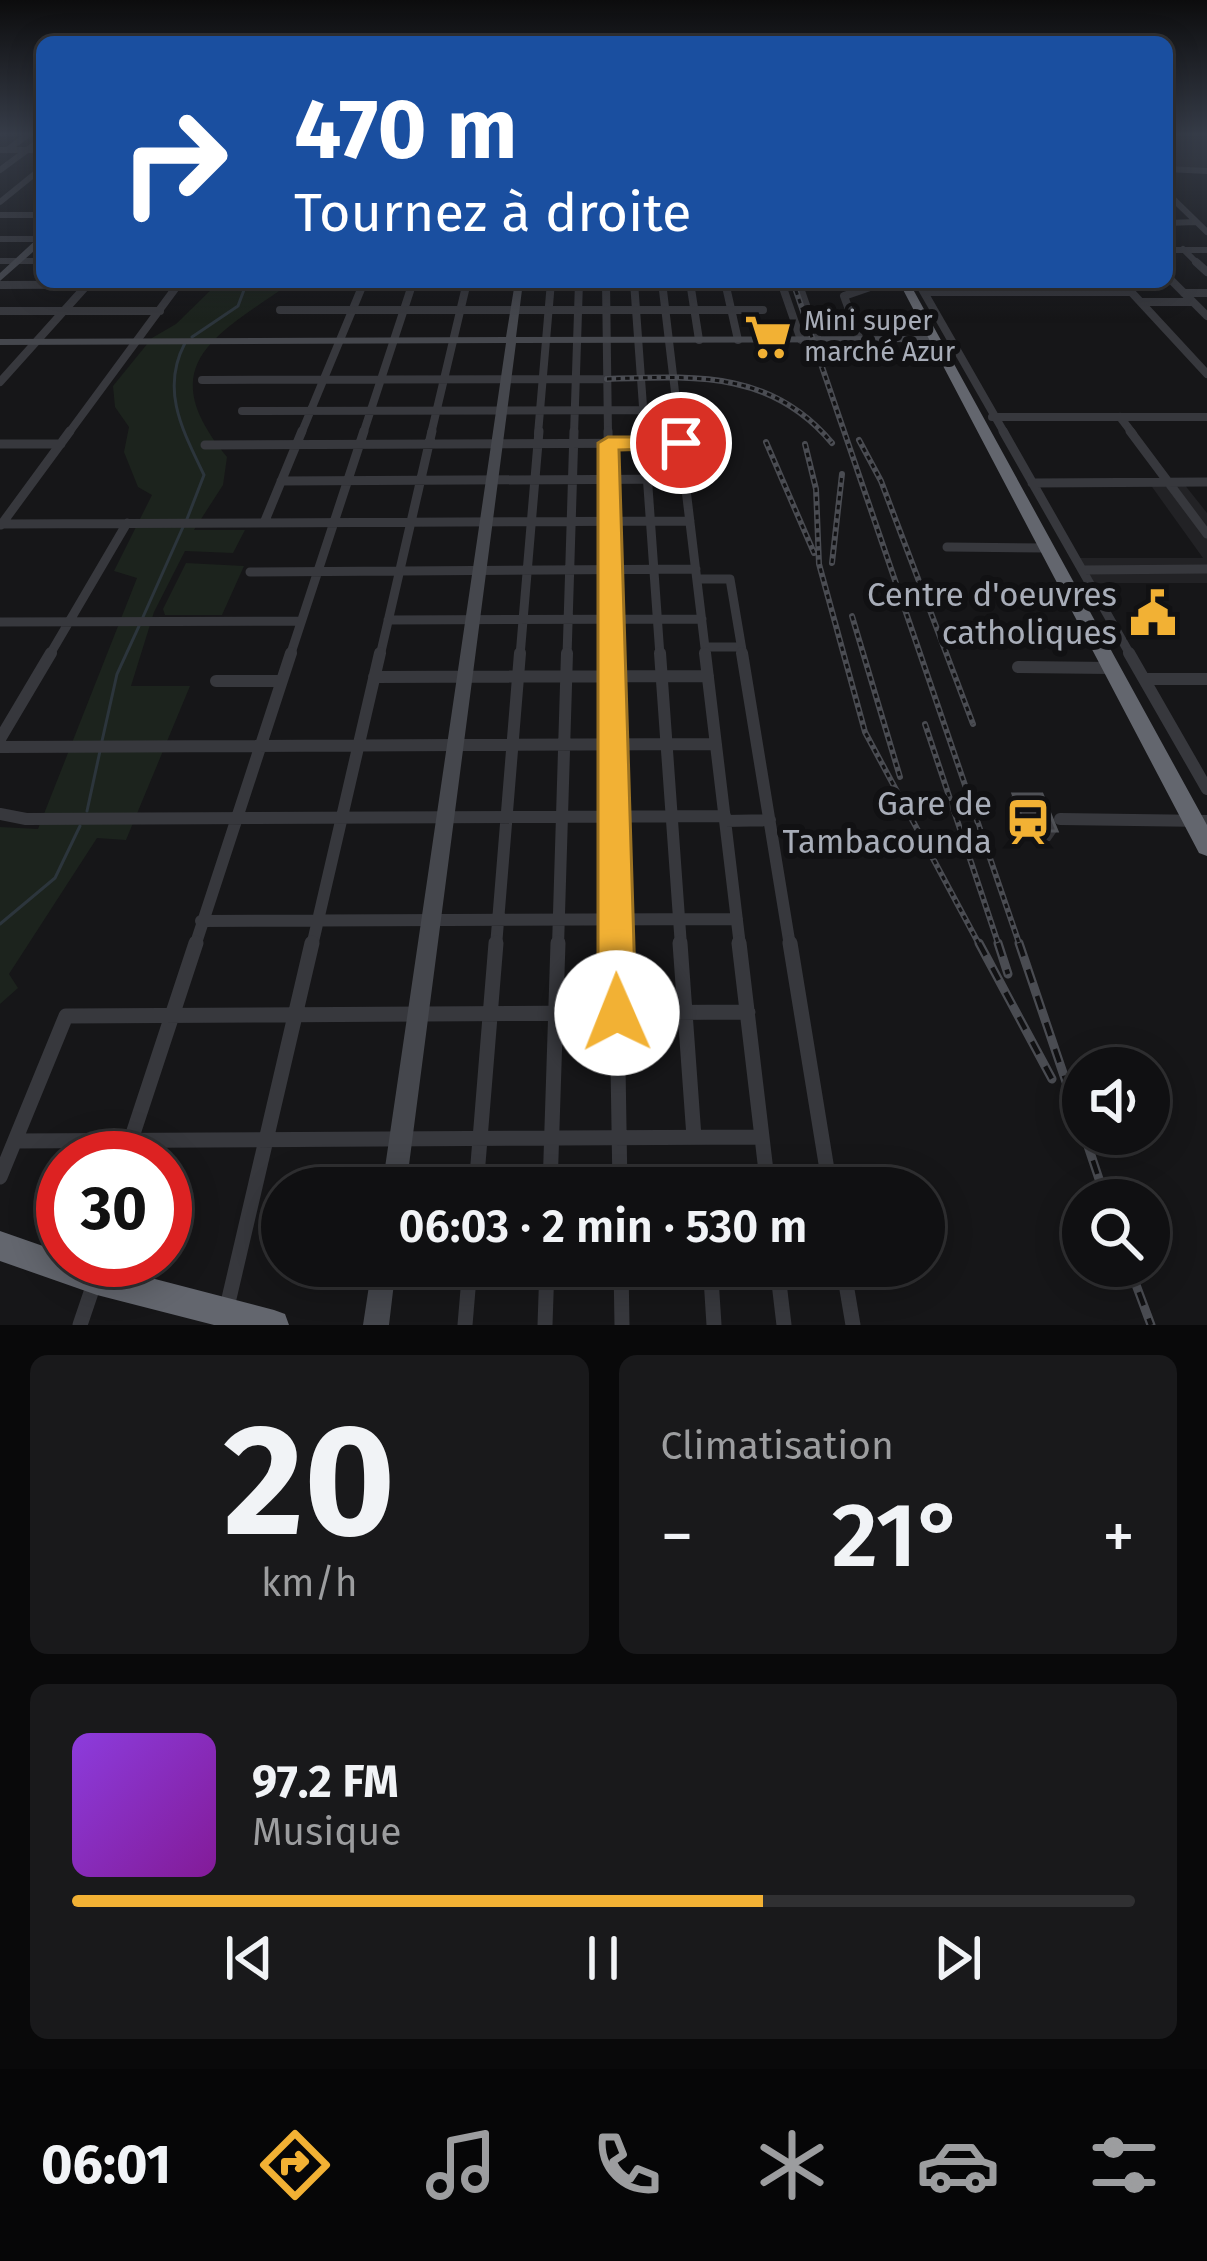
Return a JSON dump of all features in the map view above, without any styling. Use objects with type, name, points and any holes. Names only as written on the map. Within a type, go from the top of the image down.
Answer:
[{"type":"highway","points":[[907,288],[934,339],[986,417],[1046,548],[1200,821],[1207,847]]},
{"type":"highway","points":[[0,1246],[36,1255]]},
{"type":"highway","points":[[144,1287],[224,1317],[274,1325]]},
{"type":"street","points":[[1173,199],[1207,232]]},
{"type":"street","points":[[0,215],[36,215]]},
{"type":"street","points":[[1173,223],[1196,222]]},
{"type":"street","points":[[0,239],[36,239]]},
{"type":"street","points":[[0,281],[36,244]]},
{"type":"street","points":[[1173,250],[1207,250]]},
{"type":"street","points":[[1183,250],[1207,272]]},
{"type":"street","points":[[0,261],[36,261]]},
{"type":"street","points":[[0,281],[36,282]]},
{"type":"street","points":[[1173,282],[1207,316]]},
{"type":"street","points":[[0,382],[85,288]]},
{"type":"street","points":[[1,524],[176,288]]},
{"type":"street","points":[[264,523],[362,288]]},
{"type":"street","points":[[133,1131],[411,288]]},
{"type":"street","points":[[224,1317],[466,288]]},
{"type":"street","points":[[397,1167],[518,288]]},
{"type":"street","points":[[478,1167],[550,288]]},
{"type":"street","points":[[550,1167],[579,288]]},
{"type":"street","points":[[606,288],[620,1167]]},
{"type":"street","points":[[634,288],[694,1137]]},
{"type":"street","points":[[663,288],[766,1167]]},
{"type":"street","points":[[691,288],[699,340]]},
{"type":"street","points":[[727,288],[738,340]]},
{"type":"street","points":[[784,288],[801,340]]},
{"type":"street","points":[[800,288],[818,340]]},
{"type":"street","points":[[860,340],[845,295],[867,288]]},
{"type":"street","points":[[922,288],[986,417],[1032,483],[1207,789]]},
{"type":"street","points":[[936,288],[1131,292]]},
{"type":"street","points":[[993,288],[996,292]]},
{"type":"street","points":[[1040,288],[1043,292]]},
{"type":"street","points":[[1081,288],[1084,292]]},
{"type":"street","points":[[1127,288],[1207,374]]},
{"type":"street","points":[[1184,293],[1207,293]]},
{"type":"street","points":[[1141,302],[1192,302]]},
{"type":"street","points":[[280,310],[763,310]]},
{"type":"street","points":[[0,311],[160,311]]},
{"type":"street","points":[[809,314],[849,314]]},
{"type":"street","points":[[0,342],[934,339]]},
{"type":"street","points":[[202,380],[608,379]]},
{"type":"street","points":[[242,411],[677,410]]},
{"type":"street","points":[[986,417],[1207,417]]},
{"type":"street","points":[[1120,417],[1207,534]]},
{"type":"street","points":[[205,445],[681,443]]},
{"type":"street","points":[[0,444],[61,444]]},
{"type":"street","points":[[281,481],[685,479]]},
{"type":"street","points":[[1032,483],[1207,482]]},
{"type":"street","points":[[1,524],[690,521]]},
{"type":"street","points":[[127,523],[0,743],[716,744]]},
{"type":"street","points":[[947,547],[1046,548]]},
{"type":"street","points":[[1082,570],[1207,569]]},
{"type":"street","points":[[250,572],[654,570],[730,579],[827,1167]]},
{"type":"street","points":[[388,620],[702,619]]},
{"type":"street","points":[[0,622],[301,621]]},
{"type":"street","points":[[705,647],[741,647]]},
{"type":"street","points":[[1018,668],[1111,668]]},
{"type":"street","points":[[374,677],[708,676]]},
{"type":"street","points":[[1144,679],[1207,679]]},
{"type":"street","points":[[216,681],[281,681]]},
{"type":"street","points":[[0,814],[26,819],[770,820]]},
{"type":"street","points":[[1060,819],[1200,821]]},
{"type":"street","points":[[201,921],[737,919]]},
{"type":"street","points":[[0,1177],[66,1016],[748,1012]]},
{"type":"street","points":[[192,1145],[266,1140],[762,1137]]},
{"type":"street","points":[[14,1141],[36,1143]]},
{"type":"street","points":[[80,1325],[93,1287]]},
{"type":"street","points":[[376,1325],[381,1287]]},
{"type":"street","points":[[465,1325],[469,1287]]},
{"type":"street","points":[[545,1325],[546,1287]]},
{"type":"street","points":[[621,1287],[622,1325]]},
{"type":"street","points":[[712,1287],[714,1325]]},
{"type":"street","points":[[780,1287],[784,1325]]},
{"type":"street","points":[[847,1287],[853,1325]]},
{"type":"shaded area","points":[[213,288],[283,288],[219,335],[194,374],[194,397],[204,425],[227,457],[223,485],[194,530],[245,530],[233,553],[185,551],[154,612],[131,686],[190,686],[126,840],[97,838],[9,974],[18,988],[0,1004],[0,827],[38,829],[137,578],[114,571],[152,495],[138,487],[124,452],[129,427],[115,407],[113,386],[152,338],[176,324]]},
{"type":"shaded area","points":[[1150,484],[1184,484],[1207,513],[1207,583],[1094,583],[1079,558],[1203,558]]},
{"type":"shaded area","points":[[186,563],[244,566],[222,615],[165,615],[163,609]]},
{"type":"building","points":[[1013,794],[1042,794],[1057,831],[1027,831]]},
{"type":"waterway","points":[[192,337],[238,306],[245,288]]},
{"type":"waterway","points":[[185,343],[174,394],[182,426],[204,475],[187,519]]},
{"type":"waterway","points":[[143,617],[183,527]]},
{"type":"waterway","points":[[102,741],[117,674],[139,626]]},
{"type":"waterway","points":[[87,811],[100,751]]},
{"type":"waterway","points":[[0,924],[55,878],[80,826]]},
{"type":"railway","points":[[795,288],[1020,946]]},
{"type":"railway","points":[[607,379],[730,382],[783,402],[832,443]]},
{"type":"railway","points":[[859,440],[881,481],[973,724]]},
{"type":"railway","points":[[766,442],[814,553]]},
{"type":"railway","points":[[805,444],[816,489],[819,564],[865,732],[980,946]]},
{"type":"railway","points":[[832,563],[842,474]]},
{"type":"railway","points":[[852,616],[900,777]]},
{"type":"railway","points":[[925,724],[998,943]]},
{"type":"railway","points":[[979,943],[1052,1079]]},
{"type":"railway","points":[[998,943],[1008,974]]},
{"type":"railway","points":[[1019,943],[1062,1070]]},
{"type":"railway","points":[[1091,1155],[1099,1179]]},
{"type":"railway","points":[[1137,1287],[1151,1325]]},
{"type":"place","name":"Mini super marché Azur","points":[[768,337]]},
{"type":"place","name":"Centre d'oeuvres catholiques","points":[[1153,613]]},
{"type":"place","name":"Gare de Tambacounda","points":[[1028,822]]},
{"type":"route","points":[[617,1013],[608,443],[681,443]]}]
